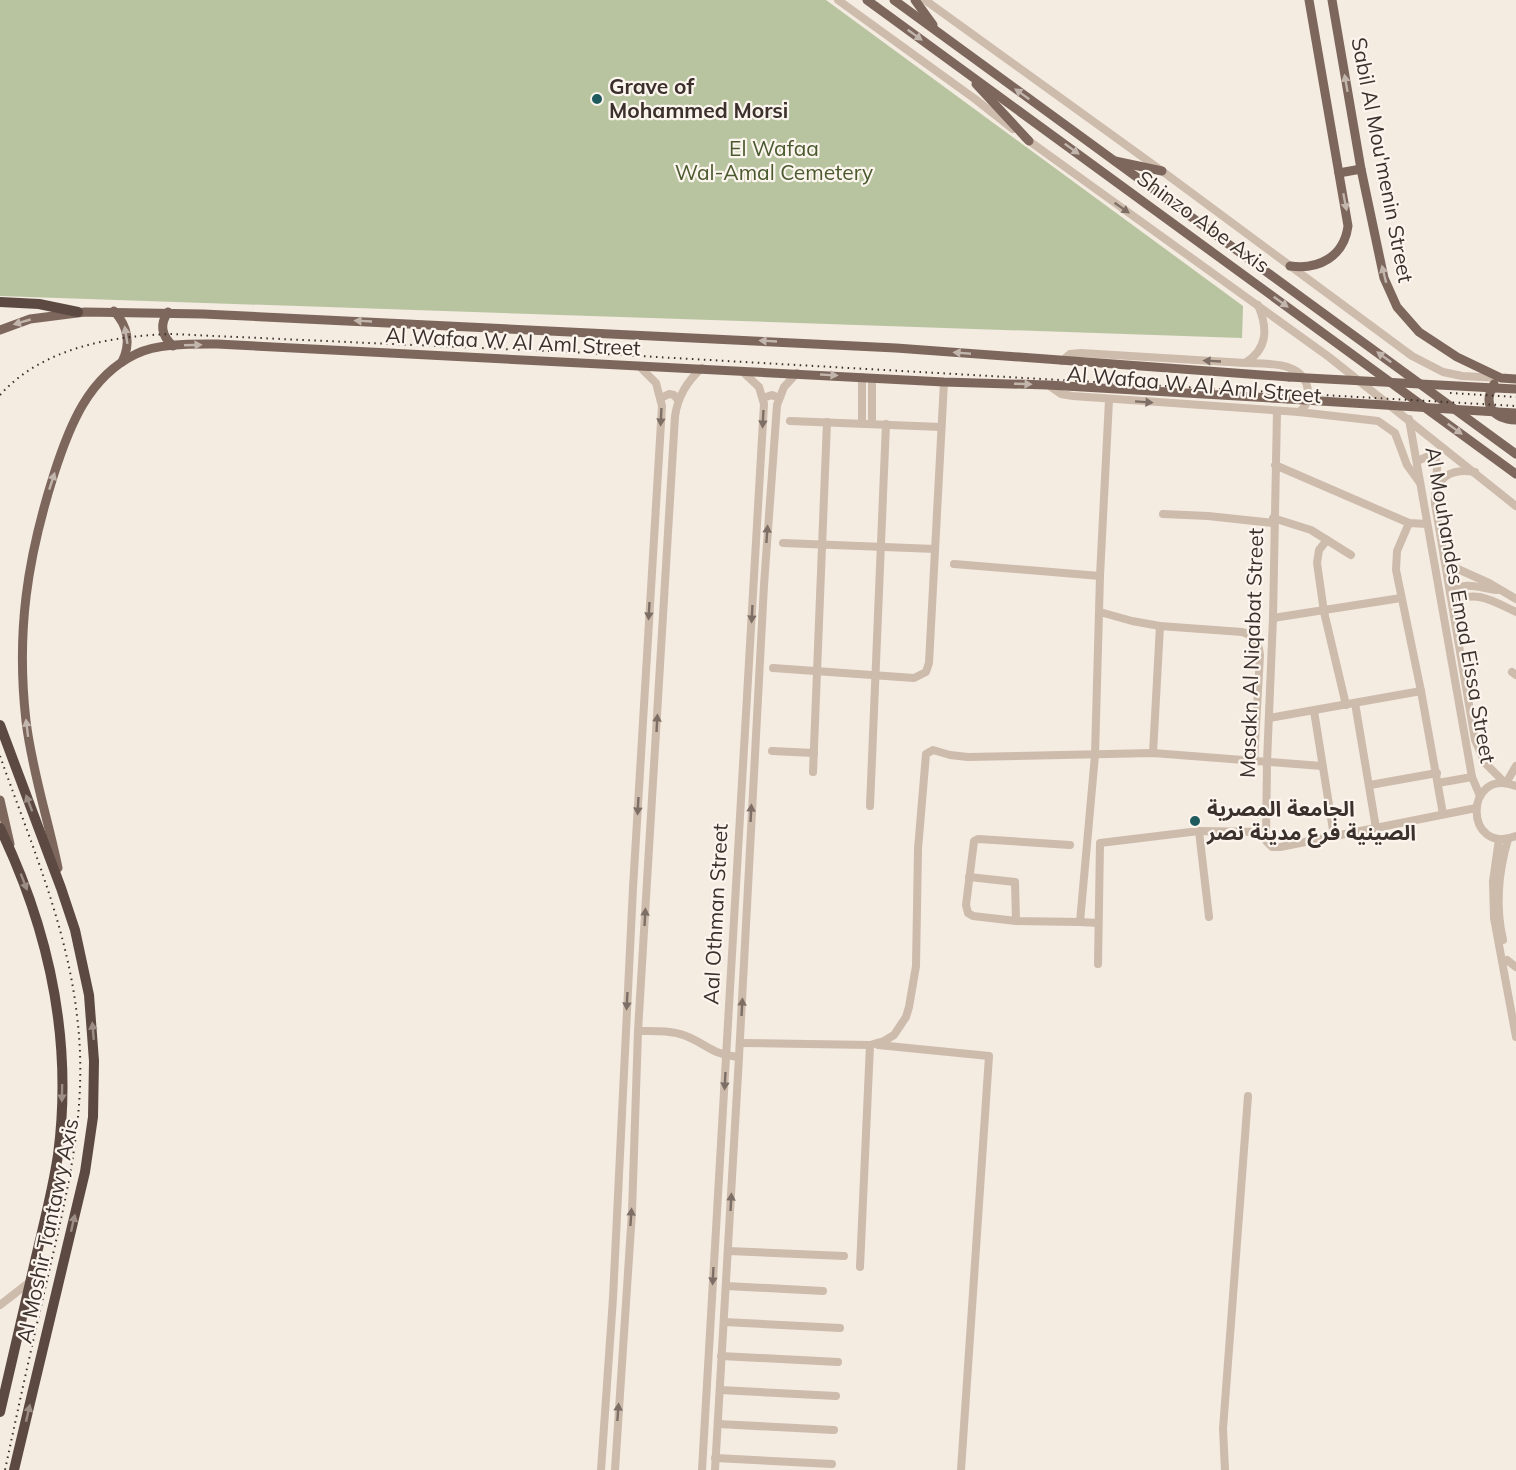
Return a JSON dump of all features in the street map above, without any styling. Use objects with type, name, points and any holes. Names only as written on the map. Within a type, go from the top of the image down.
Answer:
[{"type":"highway","points":[[0,302],[39,304],[78,312]]},
{"type":"highway","name":"Al Moshir Tantawy Axis","points":[[0,725],[75,930],[89,995],[94,1061],[93,1117],[85,1172],[14,1470]]},
{"type":"highway","name":"Al Moshir Tantawy Axis","points":[[0,828],[28,891],[46,953],[55,996],[61,1052],[62,1103],[58,1153],[50,1202],[0,1412]]},
{"type":"main road","name":"Shinzo Abe Axis","points":[[867,0],[1516,474]]},
{"type":"main road","name":"Shinzo Abe Axis","points":[[894,0],[1516,454]]},
{"type":"main road","points":[[915,0],[937,32]]},
{"type":"main road","name":"Sabil Al Mou'menin Street","points":[[1290,267],[1303,268],[1318,265],[1331,257],[1343,244],[1348,220],[1310,0]]},
{"type":"main road","name":"Sabil Al Mou'menin Street","points":[[1332,0],[1361,169],[1384,278],[1397,307],[1419,332],[1444,350],[1500,378]]},
{"type":"main road","points":[[962,69],[1029,141]]},
{"type":"main road","points":[[1112,161],[1162,171]]},
{"type":"main road","points":[[1339,172],[1361,169]]},
{"type":"main road","points":[[114,311],[121,319],[127,335],[128,346],[122,362]]},
{"type":"main road","name":"Al Wafaa W Al Aml Street","points":[[0,330],[30,320],[78,312],[168,312],[886,348],[1062,361]]},
{"type":"main road","points":[[168,312],[163,323],[163,331],[165,338],[173,346]]},
{"type":"main road","name":"Al Wafaa W Al Aml Street","points":[[61,888],[37,784],[26,721],[22,646],[25,595],[35,537],[68,431],[90,392],[105,376],[138,352],[173,346],[217,344],[944,382],[1047,385]]},
{"type":"main road","points":[[1062,361],[1289,377],[1516,389]]},
{"type":"main road","points":[[1516,379],[1500,378],[1490,391],[1489,401],[1492,410],[1498,416],[1507,420],[1516,420]]},
{"type":"main road","points":[[1047,385],[1516,413]]},
{"type":"main road","points":[[0,800],[11,851]]},
{"type":"street","points":[[838,0],[1329,357],[1516,506]]},
{"type":"street","points":[[925,0],[1162,171],[1412,356],[1443,372],[1462,376],[1500,378]]},
{"type":"street","name":"Al Wafaa W Al Aml Street","points":[[1062,361],[1070,354],[1081,353],[1245,363],[1256,355],[1264,340],[1265,323],[1257,304]]},
{"type":"street","points":[[1245,363],[1284,365],[1301,374],[1305,379],[1308,392],[1307,404],[1299,412]]},
{"type":"street","points":[[601,1470],[613,1298],[633,888],[661,398],[652,377],[639,366]]},
{"type":"street","points":[[615,1470],[632,1212],[639,1031],[675,416],[678,400],[690,380],[702,369]]},
{"type":"street","points":[[740,370],[755,382],[763,398],[770,395],[779,398],[787,382],[797,373]]},
{"type":"street","points":[[862,377],[862,423]]},
{"type":"street","points":[[872,378],[872,424]]},
{"type":"street","points":[[773,668],[914,678],[922,675],[928,667],[944,382]]},
{"type":"street","name":"Al Wafaa W Al Aml Street","points":[[1047,385],[1060,394],[1109,400],[1367,418],[1387,426],[1395,433],[1407,465],[1420,483]]},
{"type":"street","points":[[661,398],[669,394],[675,395],[678,400]]},
{"type":"street","name":"Aal Othman Street","points":[[702,1470],[763,398]]},
{"type":"street","name":"Aal Othman Street","points":[[715,1470],[763,594],[779,398]]},
{"type":"street","points":[[1080,922],[1095,755],[1100,576],[1109,400]]},
{"type":"street","points":[[862,404],[872,404]]},
{"type":"street","name":"Masakn Al Niqabat Street","points":[[1265,832],[1273,618],[1273,520],[1277,411]]},
{"type":"street","name":"Al Mouhandes Emad Eissa Street","points":[[1409,419],[1472,777],[1480,796]]},
{"type":"street","points":[[790,421],[941,427]]},
{"type":"street","points":[[813,772],[827,422]]},
{"type":"street","points":[[870,806],[886,424]]},
{"type":"street","points":[[1417,461],[1429,456],[1437,460],[1438,484]]},
{"type":"street","points":[[1275,465],[1409,523],[1427,524]]},
{"type":"street","name":"Al Mouhandes Emad Eissa Street","points":[[1476,472],[1463,470],[1445,477],[1438,484],[1435,504],[1475,740],[1485,763],[1506,783]]},
{"type":"street","points":[[1163,514],[1273,520],[1302,526],[1351,555]]},
{"type":"street","points":[[1409,523],[1396,559],[1401,598],[1437,773],[1443,814]]},
{"type":"street","points":[[1327,540],[1319,550],[1317,563],[1324,612],[1346,705]]},
{"type":"street","points":[[783,543],[935,549]]},
{"type":"street","points":[[1444,557],[1451,566],[1489,583],[1497,590]]},
{"type":"street","points":[[954,564],[1100,576]]},
{"type":"street","points":[[1450,593],[1469,585],[1497,590],[1516,599]]},
{"type":"street","points":[[1453,603],[1462,598],[1479,596],[1516,612]]},
{"type":"street","points":[[1273,618],[1324,612],[1401,598]]},
{"type":"street","points":[[1100,612],[1160,626],[1242,632],[1254,637],[1260,655],[1254,760]]},
{"type":"street","points":[[1153,753],[1160,626]]},
{"type":"street","points":[[1269,718],[1421,691]]},
{"type":"street","points":[[1355,703],[1376,828]]},
{"type":"street","points":[[1314,711],[1334,836]]},
{"type":"street","points":[[872,1045],[894,1035],[906,1017],[909,1007],[916,966],[919,831],[927,753],[933,750],[968,757],[1153,753],[1322,766]]},
{"type":"street","points":[[772,751],[814,753]]},
{"type":"street","points":[[1506,783],[1516,766]]},
{"type":"street","points":[[1370,785],[1437,773]]},
{"type":"street","points":[[1438,783],[1472,777]]},
{"type":"street","points":[[1516,786],[1506,783],[1494,785],[1480,796],[1476,808],[1481,828],[1492,837],[1512,838],[1500,871],[1498,918],[1516,1010]]},
{"type":"street","points":[[1098,964],[1100,843],[1199,831],[1265,832],[1266,841],[1276,848],[1476,808]]},
{"type":"street","points":[[1199,831],[1209,917]]},
{"type":"street","points":[[1070,845],[978,839],[973,844],[966,905],[968,913],[973,916],[1016,921],[1098,923]]},
{"type":"street","points":[[1499,839],[1493,881],[1493,906],[1516,1037]]},
{"type":"street","points":[[969,877],[1015,882],[1016,921]]},
{"type":"street","points":[[633,888],[647,889]]},
{"type":"street","points":[[1507,960],[1516,967]]},
{"type":"street","points":[[639,1031],[678,1034],[693,1039],[712,1051],[726,1056],[739,1057]]},
{"type":"street","points":[[740,1043],[872,1045],[989,1056],[961,1470]]},
{"type":"street","points":[[860,1267],[872,1045]]},
{"type":"street","points":[[1225,1470],[1223,1429],[1248,1096]]},
{"type":"street","points":[[728,1251],[844,1257]]},
{"type":"street","points":[[0,1305],[31,1281]]},
{"type":"street","points":[[726,1286],[823,1291]]},
{"type":"street","points":[[724,1322],[840,1328]]},
{"type":"street","points":[[722,1356],[838,1362]]},
{"type":"street","points":[[720,1390],[836,1396]]},
{"type":"street","points":[[718,1424],[834,1430]]},
{"type":"street","points":[[716,1458],[832,1464]]},
{"type":"green space","name":"El Wafaa Wal-Amal Cemetery","points":[[0,0],[826,0],[1243,306],[1242,338],[0,296]]},
{"type":"railway","points":[[0,395],[36,366],[79,348],[125,338],[171,334],[569,352],[1516,406]]},
{"type":"railway","points":[[1450,393],[1516,397]]},
{"type":"railway","points":[[0,756],[46,884],[65,949],[72,982],[80,1051],[78,1120],[68,1187],[5,1470]]},
{"type":"place","name":"Grave of Mohammed Morsi","points":[[597,99]]},
{"type":"place","name":"الجامعة المصرية الصينية فرع مدينة نصر","points":[[1195,821]]}]
